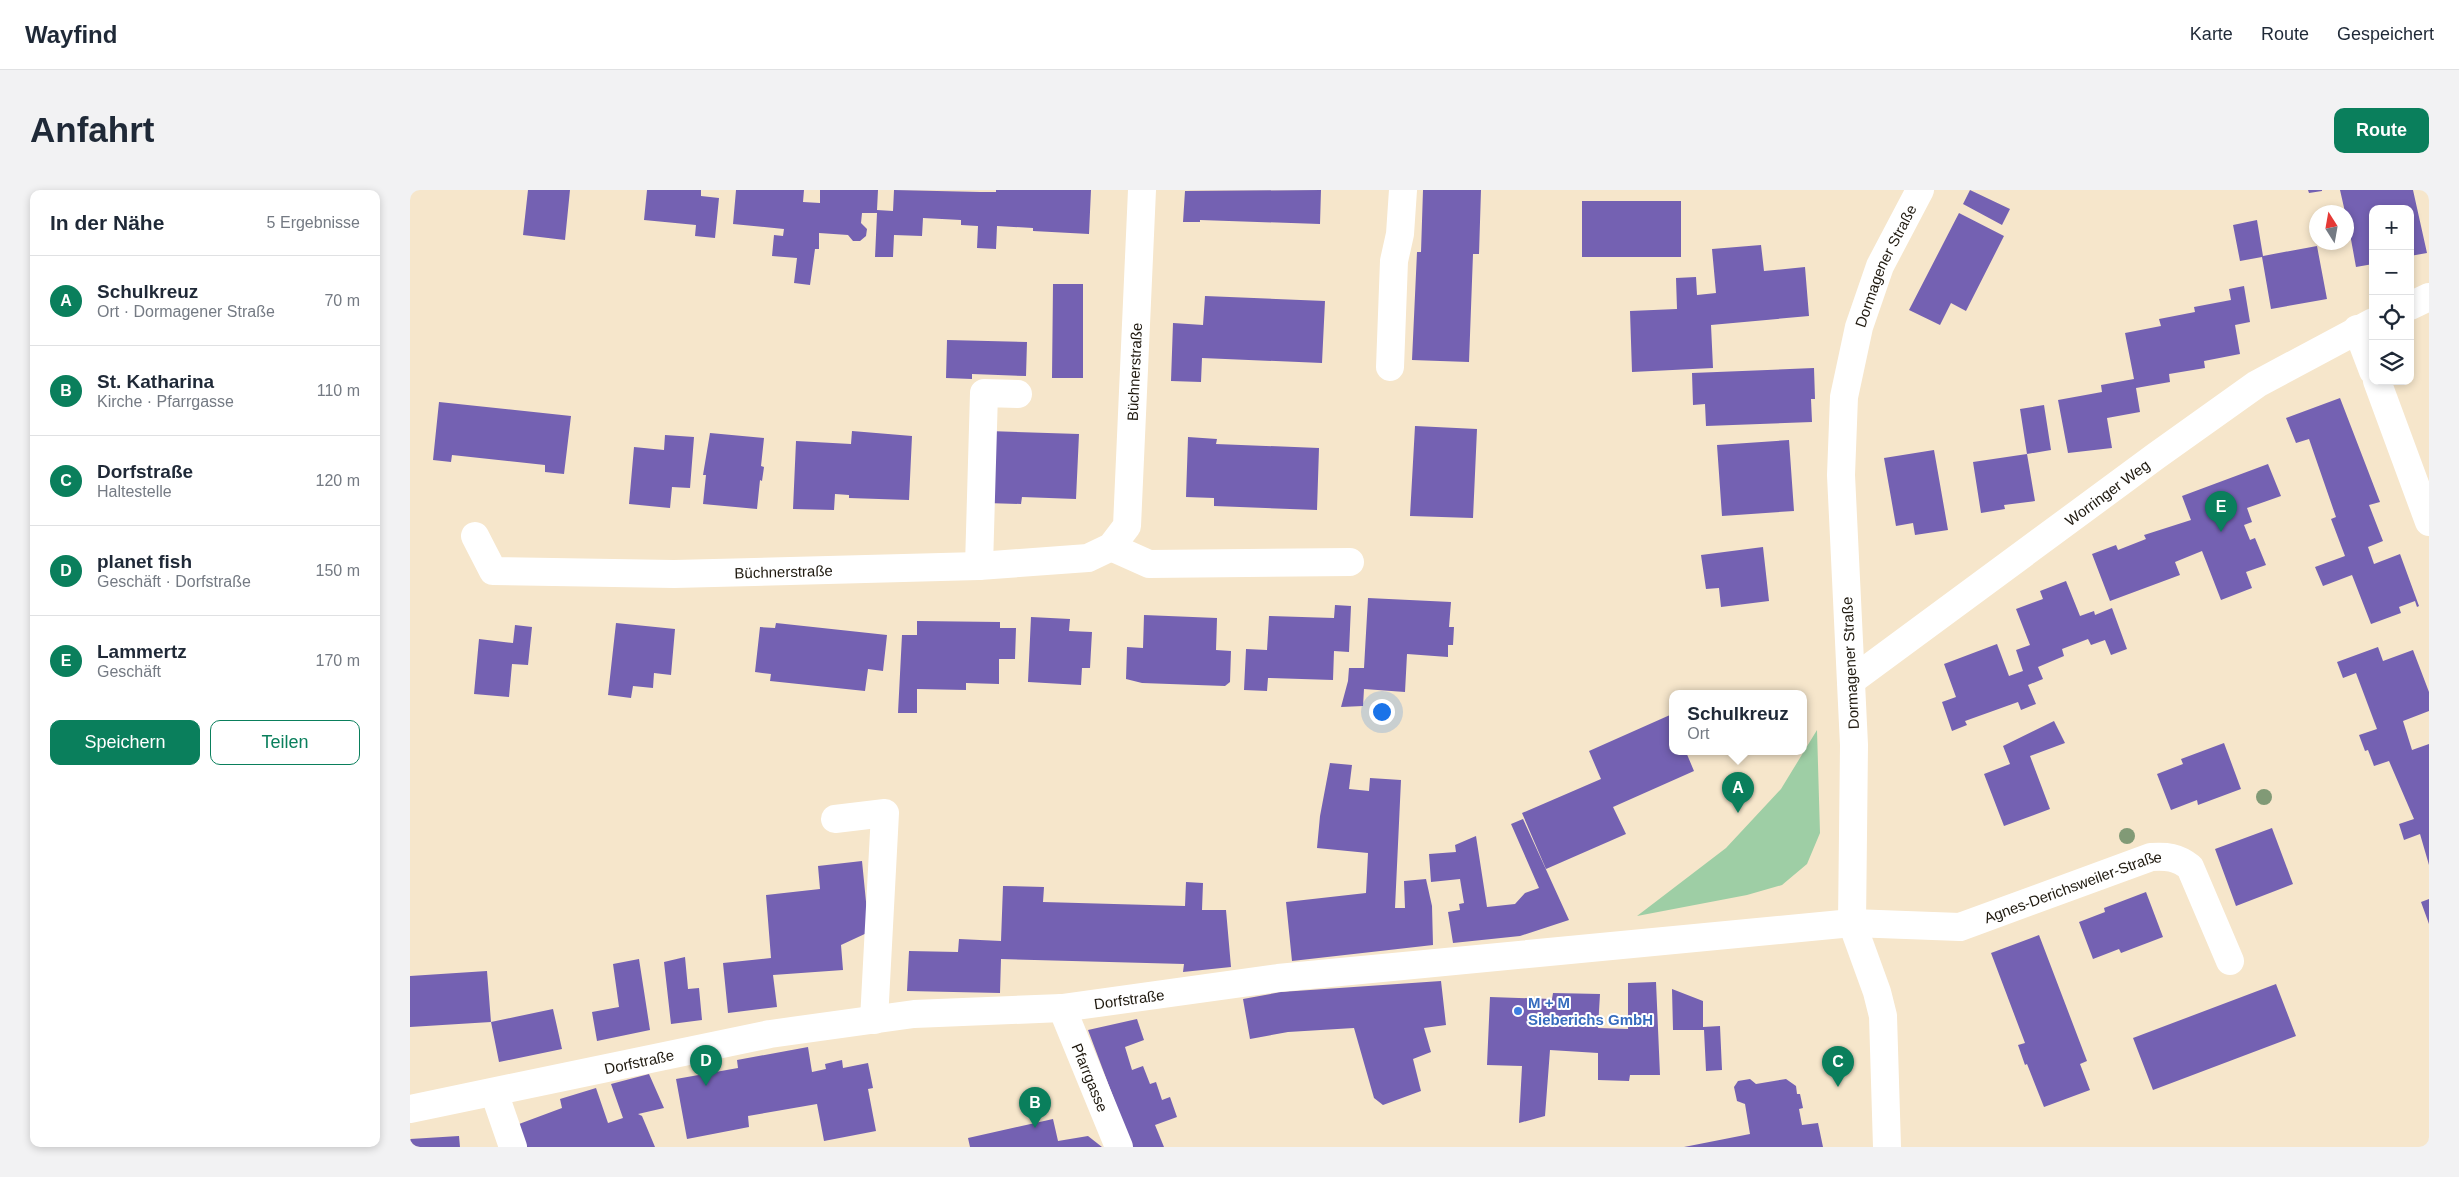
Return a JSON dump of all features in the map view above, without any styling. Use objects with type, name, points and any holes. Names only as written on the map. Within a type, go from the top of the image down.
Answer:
[{"type":"street","name":"Büchnerstraße","points":[[475,536],[493,571],[674,574],[979,566],[1088,558],[1111,547],[1127,526],[1142,190]]},
{"type":"street","points":[[1390,367],[1394,261],[1400,234],[1403,190]]},
{"type":"street","name":"Dormagener Straße","points":[[1887,1147],[1883,1016],[1877,992],[1852,923],[1854,850],[1851,681],[1841,475],[1844,397],[1859,328],[1880,266],[1920,190]]},
{"type":"street","points":[[2414,304],[2429,297]]},
{"type":"street","points":[[2365,326],[2369,348]]},
{"type":"street","name":"Worringer Weg","points":[[1851,681],[2156,456],[2257,384],[2365,326]]},
{"type":"street","points":[[2378,385],[2429,522]]},
{"type":"street","points":[[979,566],[984,393],[1018,394]]},
{"type":"street","points":[[1111,547],[1149,564],[1350,562]]},
{"type":"street","points":[[835,819],[885,813],[874,1020]]},
{"type":"street","name":"Agnes-Derichsweiler-Straße","points":[[1852,923],[1960,927],[2151,857],[2168,856],[2181,860],[2190,867],[2230,961]]},
{"type":"street","name":"Dorfstraße","points":[[410,1109],[770,1034],[914,1014],[1062,1008],[1278,978],[1852,923]]},
{"type":"street","name":"Pfarrgasse","points":[[1062,1008],[1119,1147]]},
{"type":"street","points":[[494,1092],[513,1147]]},
{"type":"green space","points":[[1817,730],[1820,833],[1807,864],[1782,885],[1747,895],[1637,916],[1726,848],[1781,789],[1802,755],[1807,755],[1807,746]]},
{"type":"building","points":[[528,190],[570,190],[565,240],[523,235]]},
{"type":"building","points":[[647,190],[701,190],[701,196],[719,198],[715,238],[695,236],[696,225],[644,220]]},
{"type":"building","points":[[736,190],[804,190],[803,202],[820,203],[820,190],[878,190],[877,210],[893,211],[894,190],[996,192],[996,190],[1091,190],[1089,234],[1033,231],[1033,228],[997,226],[996,249],[977,248],[978,226],[961,225],[961,220],[923,218],[922,236],[894,235],[893,257],[875,257],[877,213],[862,213],[861,223],[867,229],[866,236],[860,241],[853,241],[848,235],[819,233],[819,249],[815,249],[810,285],[794,283],[797,258],[772,256],[774,235],[783,236],[784,229],[733,224]]},
{"type":"building","points":[[1321,190],[1320,224],[1200,220],[1200,222],[1183,222],[1185,191]]},
{"type":"building","points":[[1423,190],[1481,190],[1479,254],[1473,254],[1469,362],[1412,360],[1417,252],[1421,252]]},
{"type":"building","points":[[1970,190],[2010,209],[2002,225],[1963,204]]},
{"type":"building","points":[[2308,190],[2322,190],[2322,191],[2309,193]]},
{"type":"building","points":[[2340,190],[2413,190],[2427,253],[2414,255],[2414,205],[2369,205],[2369,265],[2356,267],[2353,250],[2354,205],[2343,205]]},
{"type":"building","points":[[1582,201],[1681,201],[1681,257],[1582,257]]},
{"type":"building","points":[[1959,213],[2004,236],[1966,311],[1951,303],[1940,325],[1909,310]]},
{"type":"building","points":[[2257,220],[2263,256],[2309,247],[2309,250],[2318,250],[2327,299],[2271,309],[2262,257],[2240,261],[2233,225]]},
{"type":"building","points":[[1761,245],[1764,271],[1805,267],[1809,316],[1711,325],[1713,368],[1632,372],[1630,311],[1677,309],[1676,278],[1696,277],[1697,295],[1716,293],[1712,249]]},
{"type":"building","points":[[1053,284],[1083,284],[1083,378],[1052,378]]},
{"type":"building","points":[[2244,286],[2250,322],[2235,325],[2240,354],[2204,361],[2205,368],[2169,374],[2170,382],[2136,388],[2140,412],[2107,418],[2112,448],[2068,453],[2058,400],[2102,392],[2101,385],[2134,379],[2125,333],[2161,326],[2159,319],[2195,312],[2194,307],[2231,300],[2229,289]]},
{"type":"building","points":[[1205,296],[1325,301],[1322,363],[1202,358],[1201,382],[1171,381],[1173,323],[1203,325]]},
{"type":"building","points":[[947,340],[1027,342],[1026,376],[972,374],[972,379],[946,378]]},
{"type":"building","points":[[1814,368],[1815,399],[1811,399],[1812,422],[1706,426],[1705,404],[1693,405],[1692,373]]},
{"type":"building","points":[[2340,398],[2380,502],[2369,505],[2383,541],[2368,547],[2374,564],[2400,554],[2419,606],[2417,607],[2415,601],[2399,607],[2401,613],[2371,624],[2352,575],[2323,586],[2315,567],[2345,556],[2331,519],[2336,517],[2309,439],[2296,443],[2286,418]]},
{"type":"building","points":[[439,402],[571,416],[564,474],[545,472],[545,465],[452,455],[451,462],[433,460]]},
{"type":"building","points":[[2044,405],[2051,450],[2027,454],[2020,409]]},
{"type":"building","points":[[1415,426],[1477,429],[1473,518],[1410,516]]},
{"type":"building","points":[[852,431],[912,436],[909,500],[849,498],[849,495],[835,494],[834,510],[793,509],[796,441],[851,444]]},
{"type":"building","points":[[989,431],[1079,434],[1076,499],[1022,497],[1021,504],[986,503]]},
{"type":"building","points":[[710,433],[764,438],[761,466],[764,467],[762,481],[760,480],[757,509],[703,504],[706,475],[703,475]]},
{"type":"building","points":[[665,435],[694,437],[690,488],[672,487],[670,508],[629,504],[634,447],[664,450]]},
{"type":"building","points":[[1188,437],[1217,439],[1216,444],[1319,448],[1317,510],[1214,506],[1214,498],[1186,497]]},
{"type":"building","points":[[1789,440],[1794,511],[1722,516],[1717,445]]},
{"type":"building","points":[[1934,450],[1948,530],[1915,535],[1913,523],[1896,526],[1884,458]]},
{"type":"building","points":[[2027,454],[2035,501],[2004,505],[2005,509],[1981,513],[1973,462]]},
{"type":"building","points":[[2268,464],[2281,496],[2247,508],[2252,522],[2244,525],[2250,540],[2255,538],[2266,565],[2246,572],[2252,588],[2221,600],[2202,551],[2175,562],[2180,575],[2110,601],[2092,554],[2116,545],[2118,550],[2146,539],[2144,535],[2191,520],[2182,496]]},
{"type":"building","points":[[1763,547],[1769,601],[1721,607],[1719,588],[1706,589],[1701,555]]},
{"type":"building","points":[[2066,581],[2080,616],[2094,611],[2095,615],[2112,608],[2127,649],[2111,655],[2105,640],[2091,645],[2088,639],[2062,649],[2064,656],[2038,667],[2043,679],[2028,685],[2036,704],[2021,710],[2018,702],[1965,721],[1967,725],[1952,731],[1942,702],[1956,697],[1944,664],[1997,644],[2009,676],[2023,671],[2016,650],[2030,645],[2016,609],[2043,599],[2040,591]]},
{"type":"building","points":[[1368,598],[1451,602],[1449,627],[1454,627],[1453,645],[1448,645],[1448,657],[1407,654],[1405,692],[1364,689],[1363,706],[1341,707],[1348,681],[1349,668],[1364,668]]},
{"type":"building","points":[[1335,605],[1351,606],[1349,652],[1334,651],[1333,680],[1268,678],[1267,691],[1244,690],[1246,649],[1267,650],[1269,616],[1334,618]]},
{"type":"building","points":[[1144,615],[1217,618],[1216,650],[1231,651],[1230,682],[1225,686],[1142,683],[1126,679],[1127,647],[1143,648]]},
{"type":"building","points":[[1031,617],[1070,619],[1069,631],[1092,632],[1090,668],[1082,668],[1081,685],[1028,682]]},
{"type":"building","points":[[917,621],[1000,622],[1000,628],[1016,628],[1015,659],[999,659],[999,684],[966,683],[966,690],[917,689],[917,713],[898,713],[902,635],[917,635]]},
{"type":"building","points":[[616,623],[675,629],[671,675],[654,673],[653,688],[633,686],[631,698],[608,695]]},
{"type":"building","points":[[776,623],[887,635],[883,671],[868,669],[865,691],[770,681],[771,674],[755,672],[760,627],[775,628]]},
{"type":"building","points":[[515,625],[532,627],[528,665],[512,664],[509,697],[474,694],[479,639],[513,643]]},
{"type":"building","points":[[2378,647],[2383,661],[2413,650],[2429,692],[2429,711],[2403,721],[2412,750],[2429,744],[2429,865],[2420,834],[2404,840],[2399,824],[2414,819],[2389,761],[2374,766],[2368,750],[2365,751],[2359,735],[2377,729],[2356,673],[2343,678],[2337,662]]},
{"type":"building","points":[[1669,715],[1669,755],[1687,755],[1694,771],[1613,807],[1626,834],[1546,869],[1522,813],[1601,779],[1589,751]]},
{"type":"building","points":[[2054,721],[2065,743],[2030,756],[2050,809],[2004,826],[1984,774],[2010,764],[2003,746]]},
{"type":"building","points":[[2224,743],[2241,789],[2198,805],[2197,800],[2171,810],[2157,774],[2183,764],[2181,759]]},
{"type":"building","points":[[1330,763],[1352,765],[1349,789],[1369,791],[1370,778],[1401,780],[1395,908],[1405,908],[1404,881],[1426,879],[1432,906],[1433,945],[1292,961],[1286,902],[1366,893],[1368,853],[1317,848],[1320,816]]},
{"type":"building","points":[[1523,819],[1569,920],[1520,936],[1453,943],[1448,912],[1460,910],[1459,904],[1464,903],[1460,879],[1431,882],[1429,854],[1456,852],[1455,845],[1476,836],[1487,907],[1515,904],[1525,893],[1539,888],[1511,824]]},
{"type":"building","points":[[2272,828],[2293,884],[2236,906],[2215,849]]},
{"type":"building","points":[[862,861],[869,932],[841,945],[843,970],[773,975],[777,1007],[728,1013],[723,963],[771,958],[766,895],[820,889],[818,866]]},
{"type":"building","points":[[1186,882],[1203,883],[1202,910],[1226,910],[1231,967],[1183,972],[1184,964],[1001,959],[1000,993],[907,991],[909,951],[958,952],[959,939],[1001,941],[1003,886],[1044,887],[1043,902],[1185,906]]},
{"type":"building","points":[[2146,892],[2163,937],[2121,953],[2119,949],[2093,959],[2079,922],[2105,912],[2104,908]]},
{"type":"building","points":[[2429,899],[2429,924],[2421,902]]},
{"type":"building","points":[[2039,935],[2087,1061],[2080,1064],[2090,1090],[2044,1107],[2018,1045],[2025,1043],[1991,953]]},
{"type":"building","points":[[685,957],[688,989],[699,988],[702,1020],[671,1024],[664,962]]},
{"type":"building","points":[[639,959],[650,1030],[597,1041],[592,1012],[619,1007],[613,964]]},
{"type":"building","points":[[487,971],[491,1022],[410,1027],[410,976]]},
{"type":"building","points":[[1441,981],[1446,1025],[1424,1028],[1431,1052],[1413,1059],[1421,1091],[1383,1105],[1374,1098],[1354,1028],[1288,1032],[1250,1039],[1243,999],[1281,992]]},
{"type":"building","points":[[1656,982],[1660,1075],[1630,1075],[1629,1081],[1598,1080],[1598,1053],[1550,1050],[1545,1116],[1519,1123],[1522,1066],[1487,1065],[1490,997],[1552,999],[1553,993],[1600,994],[1598,1028],[1628,1029],[1628,983]]},
{"type":"building","points":[[2276,984],[2296,1036],[2153,1090],[2133,1038]]},
{"type":"building","points":[[1672,989],[1703,1001],[1703,1027],[1720,1026],[1722,1070],[1706,1071],[1704,1030],[1673,1030]]},
{"type":"building","points":[[553,1009],[562,1049],[499,1062],[491,1022]]},
{"type":"building","points":[[1137,1019],[1144,1040],[1125,1047],[1132,1070],[1143,1066],[1150,1084],[1156,1082],[1162,1100],[1170,1097],[1177,1117],[1155,1125],[1164,1147],[1132,1147],[1088,1030]]},
{"type":"building","points":[[808,1047],[812,1072],[826,1069],[825,1064],[842,1060],[843,1068],[868,1063],[873,1088],[868,1089],[876,1131],[824,1141],[817,1104],[748,1116],[749,1127],[687,1139],[676,1079],[738,1068],[737,1060]]},
{"type":"building","points":[[649,1074],[664,1108],[638,1114],[642,1116],[655,1147],[527,1147],[519,1124],[562,1108],[560,1099],[596,1088],[608,1123],[623,1118],[611,1084]]},
{"type":"building","points":[[1750,1079],[1756,1084],[1786,1079],[1796,1086],[1803,1108],[1799,1109],[1802,1125],[1818,1123],[1823,1147],[1684,1147],[1750,1134],[1745,1104],[1737,1101],[1734,1087],[1738,1081]]},
{"type":"building","points":[[1053,1119],[1058,1141],[1088,1136],[1102,1147],[970,1147],[968,1138]]},
{"type":"building","points":[[459,1136],[460,1147],[410,1147],[410,1139]]},
{"type":"place","name":"Lammertz","points":[[2221,532]]},
{"type":"place","name":"Schulkreuz","points":[[1738,813]]},
{"type":"place","name":"M + M Sieberichs GmbH","points":[[1518,1011]]},
{"type":"place","name":"planet fish","points":[[706,1086]]},
{"type":"place","name":"Dorfstraße","points":[[1838,1087]]},
{"type":"place","name":"St. Katharina","points":[[1035,1128]]}]
